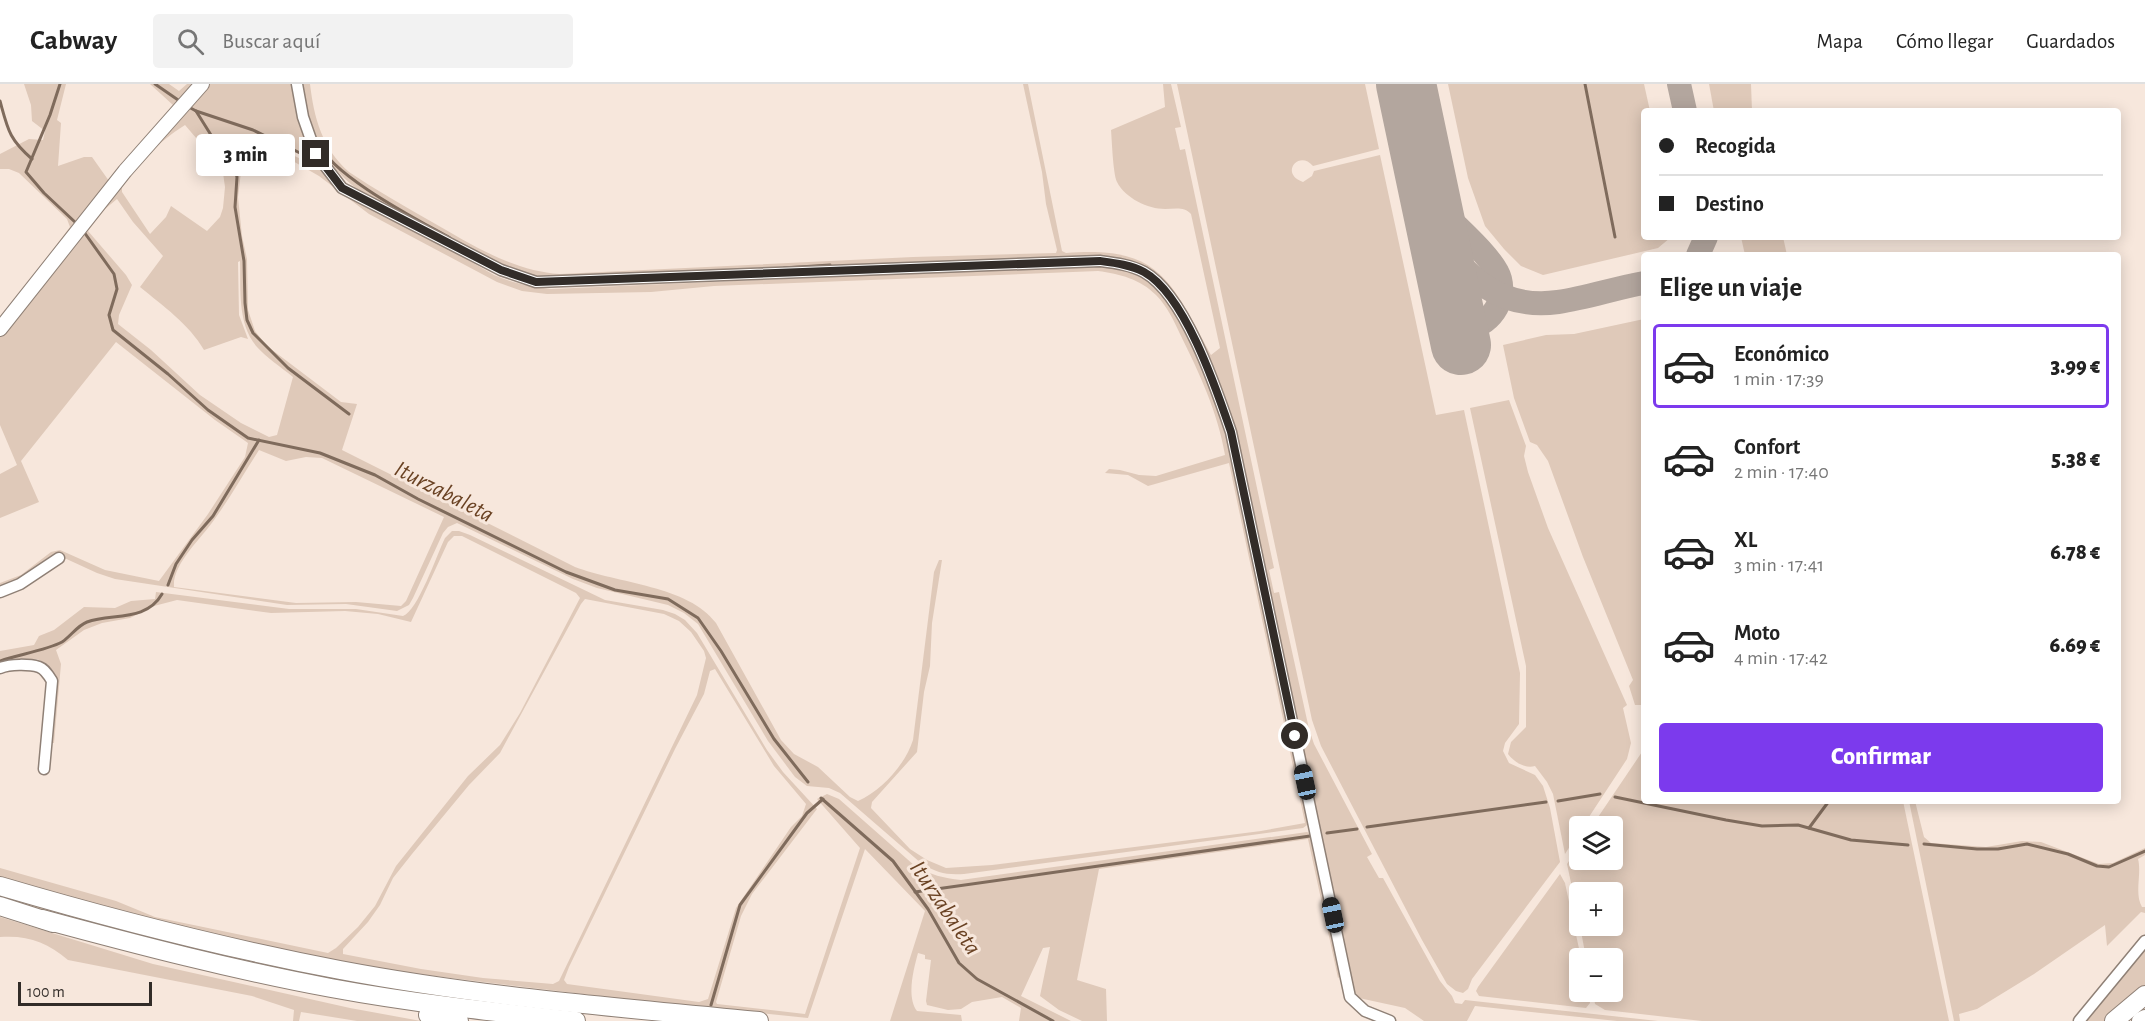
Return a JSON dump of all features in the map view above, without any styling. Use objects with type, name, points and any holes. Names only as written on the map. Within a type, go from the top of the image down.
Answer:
[{"type":"highway","points":[[0,886],[85,911],[231,948],[342,970],[448,987],[759,1021]]},
{"type":"highway","points":[[0,906],[168,961],[459,1021]]},
{"type":"highway","points":[[42,919],[213,964],[332,988],[442,1006],[576,1021]]},
{"type":"highway","points":[[2114,1021],[2145,995]]},
{"type":"highway","points":[[2141,1021],[2145,1019]]},
{"type":"street","points":[[0,329],[125,171],[201,84]]},
{"type":"street","points":[[297,84],[303,117],[316,154],[342,188],[501,270],[536,282],[1100,261],[1131,267],[1144,272],[1159,283],[1173,300],[1201,354],[1220,398],[1231,432],[1350,996],[1365,1011],[1390,1021]]},
{"type":"street","points":[[0,592],[20,584],[59,558]]},
{"type":"street","points":[[0,668],[12,665],[40,667],[48,674],[51,681],[44,769]]},
{"type":"street","points":[[2079,1021],[2145,941]]},
{"type":"shaded area","points":[[24,84],[66,84],[57,120],[61,123],[58,166],[84,157],[92,157],[109,181],[173,105],[150,84],[169,84],[179,91],[187,84],[196,84],[0,319],[70,227],[67,219],[19,173],[9,169],[0,169],[0,154],[29,139],[43,140],[45,131],[32,121],[31,105]]},
{"type":"shaded area","points":[[207,84],[294,84],[311,152],[305,156],[260,135],[258,138],[323,168],[338,185],[494,275],[522,284],[551,289],[1108,265],[1140,275],[1164,297],[1189,336],[1208,382],[1230,448],[1310,823],[1303,828],[964,874],[947,874],[937,871],[922,864],[840,793],[829,788],[807,786],[795,777],[768,741],[698,624],[684,613],[668,605],[597,588],[573,579],[457,523],[448,527],[443,533],[409,605],[397,611],[346,604],[287,605],[115,579],[60,556],[0,590],[0,583],[21,575],[51,552],[60,550],[105,570],[159,581],[208,514],[245,457],[248,443],[116,342],[21,461],[39,502],[0,518],[0,474],[17,465],[0,425],[0,335],[77,236]],"holes":[[[185,125],[223,173],[225,187],[223,208],[220,217],[207,231],[171,206],[166,217],[150,234],[122,192],[122,187],[150,153]],[[251,141],[263,144],[319,176],[369,214],[497,282],[522,291],[547,294],[651,292],[714,286],[1098,271],[1122,276],[1150,289],[1164,304],[1173,319],[1201,378],[1213,408],[1225,455],[1156,476],[1109,469],[1105,473],[1128,475],[1148,486],[1229,463],[1305,823],[1261,831],[992,865],[946,868],[927,860],[910,849],[871,808],[872,802],[917,752],[942,560],[939,560],[934,572],[913,740],[904,759],[891,776],[875,791],[858,801],[850,797],[818,767],[794,754],[781,740],[716,623],[704,611],[671,593],[575,567],[342,450],[357,404],[341,402],[267,346],[255,331],[248,310],[247,259],[238,197],[244,147]],[[117,199],[133,222],[163,256],[140,287],[183,324],[204,350],[241,337],[248,339],[239,315],[238,262],[240,261],[241,306],[246,328],[257,347],[293,377],[277,435],[269,437],[241,423],[200,395],[151,350],[118,324],[119,315],[132,285],[88,231],[105,209]],[[259,450],[286,461],[306,457],[322,458],[444,517],[406,601],[401,606],[356,602],[296,603],[174,587],[175,578],[183,560],[220,512]]]},
{"type":"shaded area","points":[[302,84],[310,84],[321,132],[332,153],[349,172],[493,256],[526,268],[560,274],[913,257],[1056,253],[1023,84],[1028,84],[1062,251],[1123,255],[1143,263],[1159,274],[1185,307],[1211,355],[1220,348],[1191,214],[1182,209],[1158,208],[1138,202],[1121,188],[1115,172],[1111,130],[1165,107],[1163,84],[1171,84],[1181,127],[1175,128],[1180,150],[1185,149],[1274,568],[1269,570],[1274,593],[1279,592],[1314,744],[1372,854],[1367,857],[1379,878],[1383,878],[1440,981],[1455,1003],[1462,1004],[1465,1000],[1658,1021],[1617,1021],[1475,1006],[1467,1021],[1424,1021],[1405,1008],[1359,998],[1355,993],[1245,474],[1194,330],[1135,263],[528,277],[459,246],[357,189],[344,178],[325,155],[312,129]]},
{"type":"shaded area","points":[[1177,84],[1365,84],[1379,149],[1313,166],[1308,161],[1297,161],[1292,174],[1303,182],[1312,176],[1314,171],[1380,155],[1436,415],[1464,410],[1520,673],[1519,724],[1505,743],[1503,751],[1509,763],[1535,775],[1543,786],[1550,808],[1560,862],[1463,993],[1447,984],[1422,940],[1321,746],[1312,720]]},
{"type":"shaded area","points":[[1448,84],[1644,84],[1649,108],[1641,108],[1641,240],[1668,240],[1658,248],[1543,275],[1521,266],[1485,226],[1468,178]]},
{"type":"shaded area","points":[[1709,84],[1751,84],[1752,108],[1713,108]]},
{"type":"shaded area","points":[[1742,240],[1784,240],[1786,252],[1744,252]]},
{"type":"shaded area","points":[[1641,320],[1641,705],[1635,705],[1629,686],[1633,680],[1583,557],[1548,461],[1537,445],[1530,442],[1514,398],[1503,345],[1546,335],[1574,334]]},
{"type":"shaded area","points":[[1509,400],[1526,446],[1524,456],[1528,472],[1548,528],[1627,705],[1623,708],[1631,743],[1627,759],[1590,816],[1569,816],[1569,848],[1565,854],[1553,794],[1547,782],[1535,766],[1527,767],[1520,764],[1508,754],[1511,742],[1526,727],[1526,666],[1470,408]]},
{"type":"shaded area","points":[[452,531],[459,531],[605,600],[663,610],[685,620],[697,633],[767,750],[783,772],[817,809],[752,894],[741,916],[717,1004],[805,1014],[860,848],[817,799],[827,794],[839,799],[915,866],[937,876],[961,880],[1307,832],[1312,834],[1342,975],[1338,978],[1308,839],[1099,869],[1077,980],[1106,989],[1107,1021],[1082,1021],[1059,1010],[1040,996],[1050,947],[1043,948],[1021,996],[1071,1021],[1019,1021],[1021,1008],[1002,997],[972,1002],[961,1009],[948,1010],[927,1005],[931,960],[925,959],[925,955],[918,953],[911,990],[917,1011],[961,1015],[962,1021],[890,1021],[925,911],[865,849],[808,1018],[649,1002],[410,973],[325,960],[178,927],[0,878],[0,868],[116,901],[155,917],[328,953],[336,948],[358,927],[375,906],[396,866],[468,776],[500,745],[520,713],[580,598],[576,593],[462,536],[454,536],[448,542],[411,622],[378,614],[345,611],[271,613],[177,600],[154,606],[130,618],[102,623],[84,630],[56,650],[61,664],[54,743],[48,743],[52,673],[48,665],[37,659],[0,665],[0,651],[34,645],[39,636],[54,630],[84,607],[115,608],[131,601],[155,599],[156,592],[289,609],[356,609],[403,616],[409,612],[421,593],[445,538]],"holes":[[[585,599],[664,614],[679,621],[691,632],[706,658],[697,695],[559,981],[553,984],[483,978],[343,954],[343,949],[380,905],[393,878],[469,785],[500,753]],[[715,669],[774,766],[806,804],[802,816],[791,827],[736,908],[708,999],[699,1002],[567,984],[564,980],[569,967],[704,694],[710,671]]]},
{"type":"shaded area","points":[[1641,753],[1641,804],[1904,804],[1949,1021],[1702,1021],[1605,1010],[1595,1002],[1623,1002],[1623,948],[1584,948],[1582,936],[1623,936],[1623,882],[1571,882],[1567,864],[1569,861],[1569,870],[1623,870],[1623,816],[1599,816]]},
{"type":"shaded area","points":[[1910,804],[1916,804],[1924,837],[1931,843],[1986,847],[2022,841],[2041,842],[2099,864],[2113,863],[2145,848],[2145,855],[2138,859],[2139,896],[2142,907],[2145,907],[2145,913],[2141,912],[2107,946],[2105,925],[2034,974],[1977,1009],[1959,1014],[1960,1021],[1954,1021]]},
{"type":"shaded area","points":[[1560,874],[1565,883],[1569,902],[1569,936],[1576,936],[1579,948],[1569,948],[1569,1002],[1590,1003],[1586,1008],[1479,996],[1476,991]]},
{"type":"shaded area","points":[[0,892],[390,986],[394,989],[393,991],[380,989],[160,944],[0,899]]},
{"type":"shaded area","points":[[0,917],[153,964],[350,1008],[421,1021],[357,1021],[301,1012],[299,1021],[293,1021],[294,1010],[252,996],[68,960],[37,941],[19,937],[0,937]]},
{"type":"shaded area","points":[[2145,949],[2145,987],[2105,1021],[2084,1021]]},
{"type":"waterway","name":"Iturzabaleta","points":[[60,84],[50,115],[26,172],[44,193],[76,223]]},
{"type":"waterway","points":[[155,84],[181,102]]},
{"type":"waterway","points":[[1585,84],[1615,237]]},
{"type":"waterway","points":[[0,101],[10,133],[18,146],[32,159]]},
{"type":"waterway","points":[[187,106],[196,111],[211,135],[232,159],[237,177],[235,207],[244,261],[247,320],[253,333],[288,368],[349,414]]},
{"type":"waterway","points":[[196,111],[253,130],[300,153],[307,151]]},
{"type":"waterway","points":[[319,143],[327,156],[357,183],[450,238]]},
{"type":"waterway","name":"Iturzabaleta","points":[[84,232],[114,274],[117,289],[109,315],[113,330],[208,410],[248,438],[320,453],[375,475],[418,499],[566,572],[615,590],[668,599],[698,618],[721,651],[774,739],[808,782]]},
{"type":"waterway","points":[[784,268],[830,265]]},
{"type":"waterway","points":[[168,585],[176,564],[192,540],[213,516],[259,440]]},
{"type":"waterway","points":[[0,661],[56,645],[87,622],[138,613],[155,603],[162,594]]},
{"type":"waterway","points":[[1558,801],[1600,794]]},
{"type":"waterway","points":[[1615,797],[1641,802]]},
{"type":"waterway","name":"Iturzabaleta","points":[[821,798],[893,861],[928,909],[959,963],[977,979],[1053,1021]]},
{"type":"waterway","points":[[711,1005],[740,905],[807,813],[823,799]]},
{"type":"waterway","points":[[1367,827],[1546,802]]},
{"type":"waterway","points":[[1649,804],[1762,826],[1798,825],[1851,840],[1908,845]]},
{"type":"waterway","points":[[1809,828],[1827,804]]},
{"type":"waterway","points":[[1327,833],[1357,829]]},
{"type":"waterway","points":[[915,892],[1310,836]]},
{"type":"waterway","points":[[1924,844],[1977,849],[1998,849],[2027,844],[2068,854],[2097,866],[2109,867],[2145,851]]},
{"type":"taxiway","points":[[1679,84],[1684,108]]},
{"type":"taxiway","points":[[1424,171],[1426,228],[1433,295],[1444,324],[1457,329],[1467,329],[1484,322],[1497,307],[1500,299],[1500,279],[1490,260],[1431,201]]},
{"type":"taxiway","points":[[1437,233],[1460,264],[1473,277],[1502,296],[1519,301],[1558,302],[1641,284]]},
{"type":"taxiway","points":[[1699,252],[1705,240]]},
{"type":"runway","points":[[1406,84],[1461,345]]},
{"type":"route","points":[[316,154],[342,188],[501,270],[536,282],[1100,261],[1119,263],[1144,272],[1159,283],[1173,300],[1201,354],[1220,398],[1231,432],[1295,736]]}]
